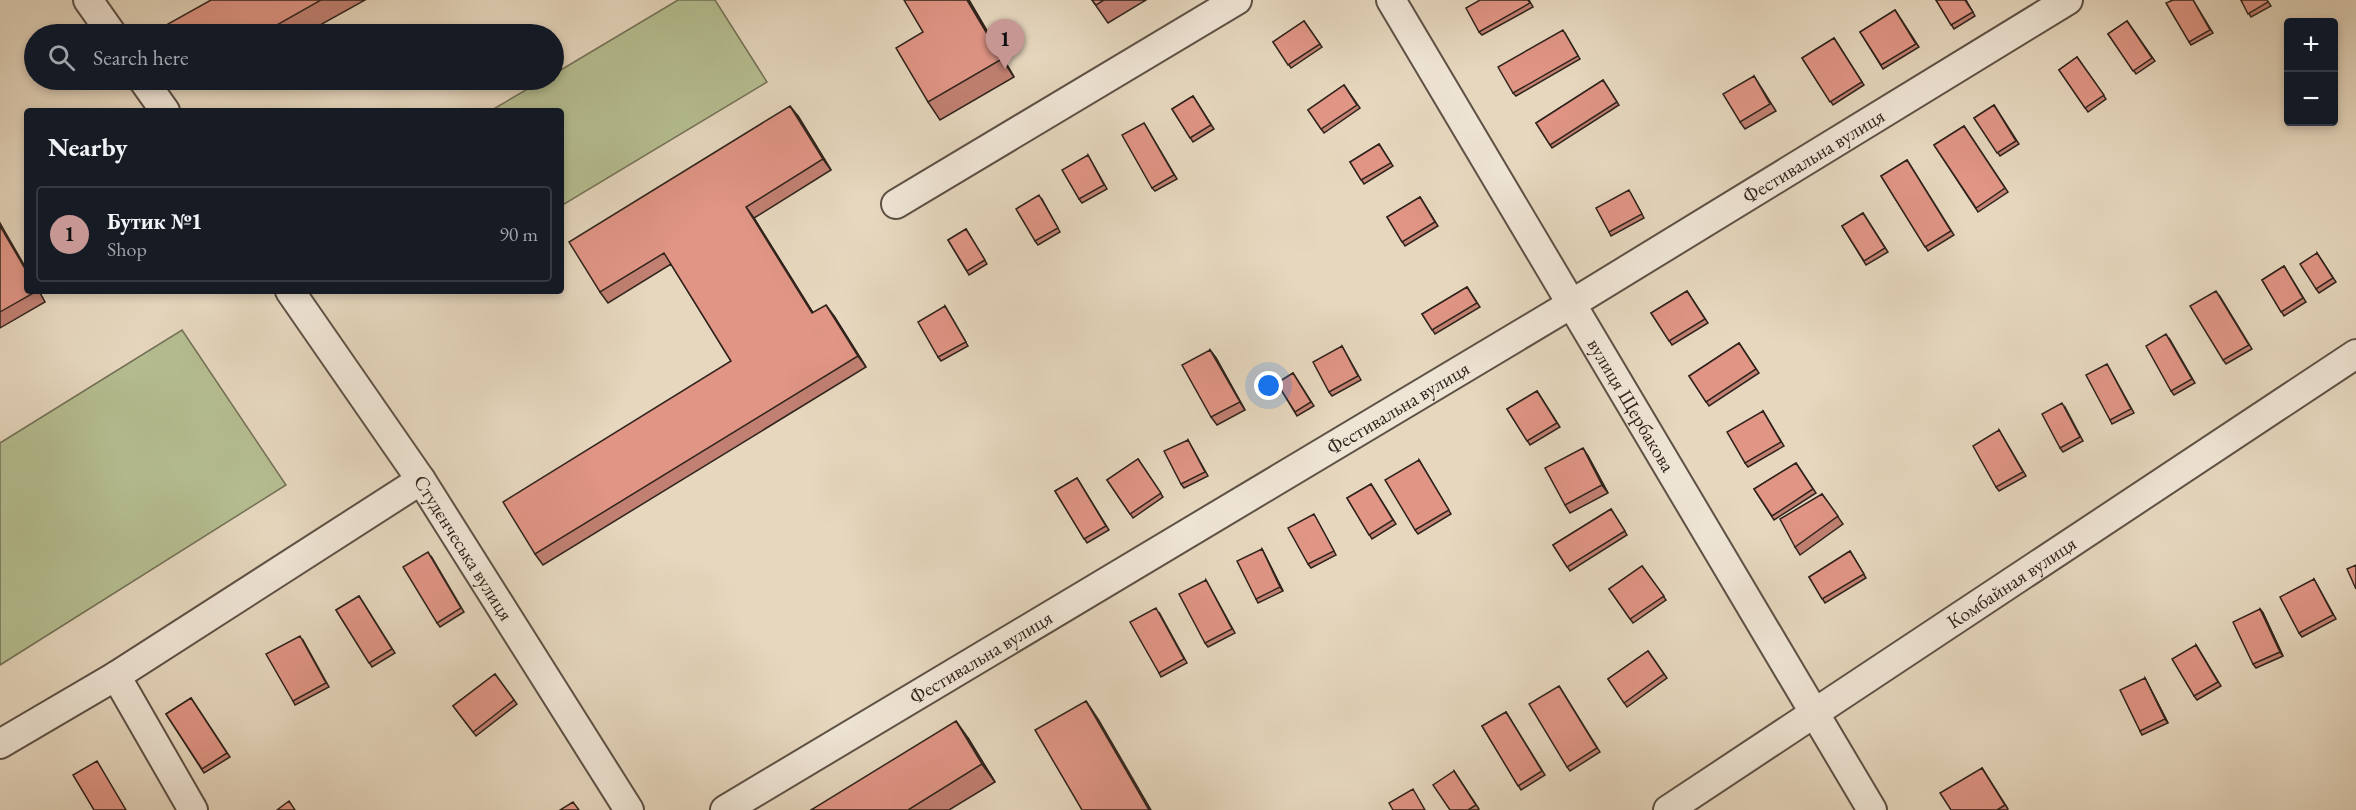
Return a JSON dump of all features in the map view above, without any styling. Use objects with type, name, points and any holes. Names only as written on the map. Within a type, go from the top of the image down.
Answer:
[{"type":"street","points":[[88,0],[105,24]]},
{"type":"street","points":[[896,204],[1237,0]]},
{"type":"street","name":"вулиця Щербакова","points":[[1391,0],[1573,303],[1812,713],[1872,810]]},
{"type":"street","name":"Фестивальна вулиця","points":[[725,810],[1573,303],[2068,0]]},
{"type":"street","points":[[150,90],[163,108]]},
{"type":"street","name":"Студєнчеська вулиця","points":[[292,294],[422,480],[629,810]]},
{"type":"street","name":"Комбайная вулиця","points":[[1668,810],[2356,354]]},
{"type":"street","points":[[0,744],[116,676],[422,480]]},
{"type":"street","points":[[116,676],[193,810]]},
{"type":"green space","points":[[678,0],[715,0],[767,82],[564,204],[564,108],[495,108],[526,90],[564,90],[564,68]]},
{"type":"green space","points":[[182,330],[286,485],[0,665],[0,443]]},
{"type":"building","points":[[211,0],[321,0],[279,24],[168,24]]},
{"type":"building","points":[[904,0],[967,0],[1002,59],[928,102],[896,48],[923,32]]},
{"type":"building","points":[[1092,0],[1104,0],[1096,5]]},
{"type":"building","points":[[1480,0],[1528,0],[1530,3],[1479,32],[1466,8]]},
{"type":"building","points":[[1936,0],[1965,0],[1973,12],[1951,25]]},
{"type":"building","points":[[2173,0],[2193,0],[2210,30],[2189,42],[2166,3]]},
{"type":"building","points":[[2241,0],[2267,0],[2268,2],[2248,14]]},
{"type":"building","points":[[1895,10],[1916,44],[1881,65],[1860,32]]},
{"type":"building","points":[[1304,21],[1320,44],[1288,65],[1273,42]]},
{"type":"building","points":[[2127,21],[2152,58],[2133,71],[2108,34]]},
{"type":"building","points":[[1563,30],[1578,56],[1513,93],[1498,67]]},
{"type":"building","points":[[1834,38],[1862,82],[1830,102],[1802,58]]},
{"type":"building","points":[[2077,57],[2104,95],[2085,108],[2059,70]]},
{"type":"building","points":[[1754,76],[1770,104],[1740,122],[1723,94]]},
{"type":"building","points":[[1603,80],[1617,102],[1550,145],[1536,123]]},
{"type":"building","points":[[1344,85],[1357,105],[1321,129],[1308,110]]},
{"type":"building","points":[[1193,96],[1211,125],[1190,138],[1172,109]]},
{"type":"building","points":[[1994,105],[2016,141],[1997,153],[1974,118]]},
{"type":"building","points":[[790,106],[823,159],[746,207],[812,313],[826,305],[858,356],[535,554],[503,502],[731,361],[664,253],[600,292],[569,242]]},
{"type":"building","points":[[1144,123],[1174,175],[1152,188],[1122,135]]},
{"type":"building","points":[[1964,126],[2005,188],[1976,208],[1934,145]]},
{"type":"building","points":[[1379,144],[1391,163],[1361,180],[1350,162]]},
{"type":"building","points":[[1088,155],[1104,185],[1079,199],[1062,170]]},
{"type":"building","points":[[1907,160],[1951,231],[1925,247],[1881,176]]},
{"type":"building","points":[[1629,190],[1642,214],[1609,232],[1596,208]]},
{"type":"building","points":[[1039,195],[1058,228],[1035,241],[1016,209]]},
{"type":"building","points":[[1420,197],[1435,222],[1402,242],[1387,217]]},
{"type":"building","points":[[1863,213],[1885,248],[1864,261],[1842,226]]},
{"type":"building","points":[[0,226],[24,267],[24,294],[32,294],[0,312]]},
{"type":"building","points":[[966,229],[985,260],[967,271],[948,240]]},
{"type":"building","points":[[2317,253],[2333,278],[2316,289],[2300,264]]},
{"type":"building","points":[[2284,266],[2303,298],[2281,312],[2262,280]]},
{"type":"building","points":[[1467,287],[1477,303],[1432,330],[1422,314]]},
{"type":"building","points":[[1687,291],[1705,319],[1669,341],[1651,313]]},
{"type":"building","points":[[2216,291],[2249,345],[2223,360],[2190,306]]},
{"type":"building","points":[[945,306],[966,342],[938,357],[918,322]]},
{"type":"building","points":[[2166,334],[2192,379],[2171,391],[2146,346]]},
{"type":"building","points":[[1739,343],[1756,369],[1706,402],[1689,376]]},
{"type":"building","points":[[1342,346],[1358,376],[1329,392],[1313,362]]},
{"type":"building","points":[[1210,350],[1240,402],[1211,417],[1182,365]]},
{"type":"building","points":[[2107,364],[2131,409],[2110,420],[2086,375]]},
{"type":"building","points":[[1293,373],[1311,402],[1295,412],[1277,383]]},
{"type":"building","points":[[1537,391],[1557,423],[1527,441],[1507,409]]},
{"type":"building","points":[[2062,403],[2080,437],[2060,448],[2042,414]]},
{"type":"building","points":[[1763,411],[1781,442],[1745,463],[1727,432]]},
{"type":"building","points":[[1999,430],[2023,472],[1996,487],[1973,446]]},
{"type":"building","points":[[1188,440],[1205,472],[1181,484],[1164,451]]},
{"type":"building","points":[[1583,448],[1602,485],[1565,505],[1545,468]]},
{"type":"building","points":[[1138,459],[1161,493],[1130,514],[1107,480]]},
{"type":"building","points":[[1419,460],[1449,510],[1415,530],[1385,480]]},
{"type":"building","points":[[1796,463],[1813,489],[1772,516],[1754,489]]},
{"type":"building","points":[[1077,478],[1106,526],[1084,539],[1055,491]]},
{"type":"building","points":[[1371,484],[1393,520],[1369,535],[1347,498]]},
{"type":"building","points":[[1822,494],[1838,516],[1795,547],[1780,519]]},
{"type":"building","points":[[1611,509],[1625,531],[1567,567],[1553,545]]},
{"type":"building","points":[[1314,514],[1334,551],[1308,564],[1288,528]]},
{"type":"building","points":[[1262,549],[1280,587],[1256,599],[1237,561]]},
{"type":"building","points":[[1850,551],[1864,574],[1822,599],[1809,577]]},
{"type":"building","points":[[428,552],[461,608],[437,623],[403,567]]},
{"type":"building","points":[[2356,565],[2356,589],[2347,569]]},
{"type":"building","points":[[1642,566],[1664,596],[1630,619],[1609,589]]},
{"type":"building","points":[[2314,579],[2333,615],[2299,633],[2280,597]]},
{"type":"building","points":[[1206,580],[1232,629],[1205,643],[1179,594]]},
{"type":"building","points":[[359,596],[392,649],[369,663],[336,610]]},
{"type":"building","points":[[1156,608],[1184,659],[1159,673],[1130,622]]},
{"type":"building","points":[[2260,609],[2280,652],[2253,664],[2233,622]]},
{"type":"building","points":[[300,636],[326,683],[293,701],[266,654]]},
{"type":"building","points":[[2196,645],[2218,682],[2194,696],[2172,659]]},
{"type":"building","points":[[1648,651],[1664,674],[1624,703],[1608,679]]},
{"type":"building","points":[[495,674],[514,700],[473,732],[453,706]]},
{"type":"building","points":[[2145,678],[2165,719],[2140,731],[2120,690]]},
{"type":"building","points":[[1559,686],[1597,748],[1567,767],[1529,704]]},
{"type":"building","points":[[191,698],[227,753],[202,769],[166,714]]},
{"type":"building","points":[[1086,701],[1149,810],[1082,810],[1035,730]]},
{"type":"building","points":[[1506,712],[1542,771],[1518,786],[1482,726]]},
{"type":"building","points":[[956,721],[982,764],[908,810],[811,810]]},
{"type":"building","points":[[97,761],[126,810],[94,810],[73,775]]},
{"type":"building","points":[[1982,768],[2005,805],[1997,810],[1951,810],[1940,793]]},
{"type":"building","points":[[1454,771],[1476,805],[1468,810],[1450,810],[1433,785]]},
{"type":"building","points":[[1413,789],[1425,810],[1393,810],[1389,803]]},
{"type":"building","points":[[289,801],[295,810],[277,810]]},
{"type":"building","points":[[573,802],[579,810],[560,810]]},
{"type":"place","name":"Бутик №1","points":[[1005,69]]}]
